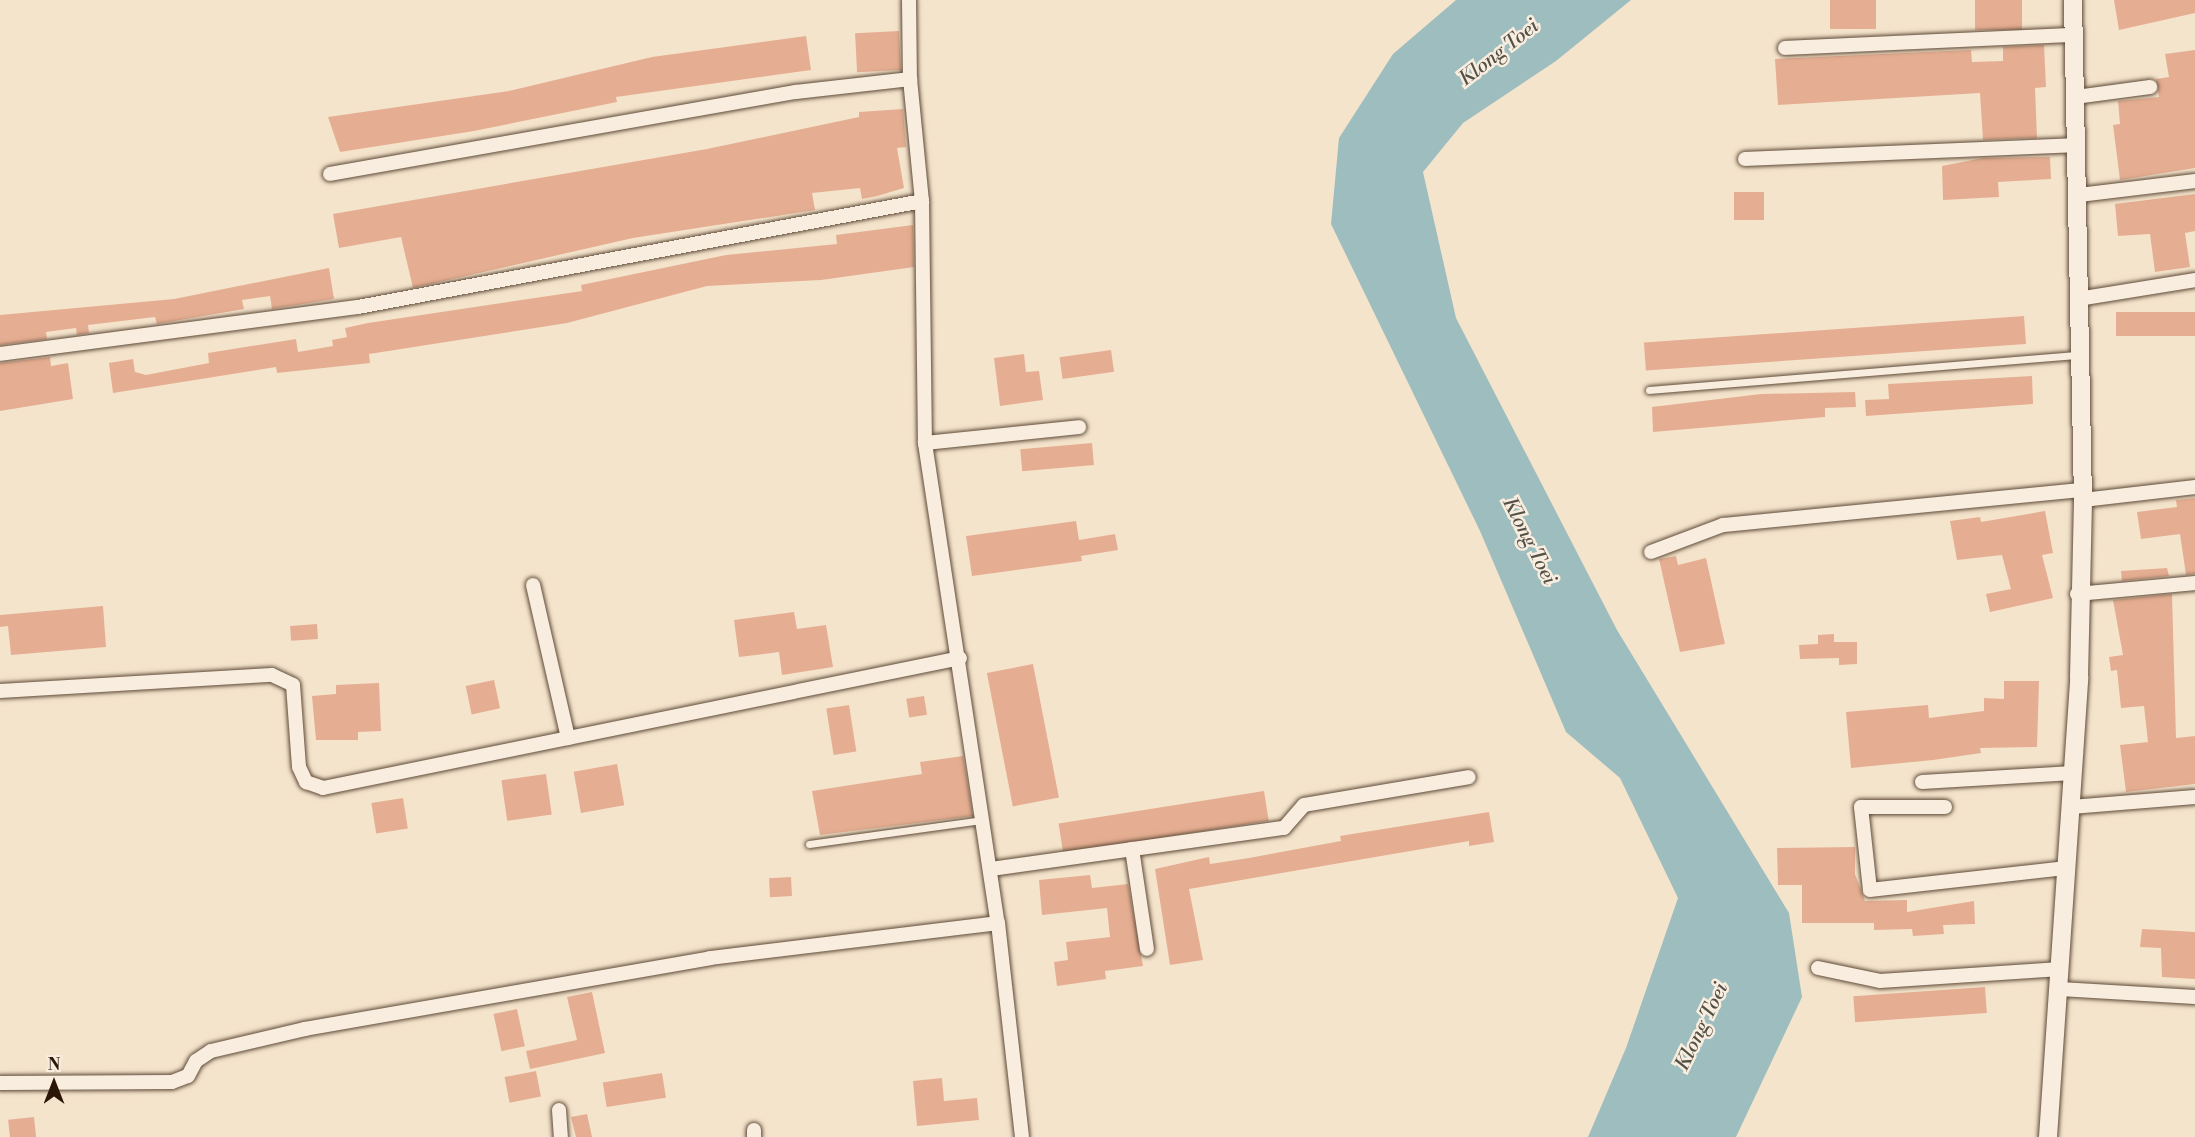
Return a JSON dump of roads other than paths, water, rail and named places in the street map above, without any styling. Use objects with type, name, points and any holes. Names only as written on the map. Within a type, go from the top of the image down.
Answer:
[{"type":"street","points":[[909,0],[910,79],[922,201],[925,443],[960,658],[981,820],[999,923],[1022,1137]]},
{"type":"street","points":[[2048,1137],[2060,989],[2073,773],[2082,495],[2076,355],[2079,195],[2073,0]]},
{"type":"street","points":[[1785,48],[2074,35]]},
{"type":"street","points":[[330,174],[796,92],[910,79]]},
{"type":"street","points":[[2076,97],[2150,87]]},
{"type":"street","points":[[1745,159],[2078,145]]},
{"type":"street","points":[[2079,195],[2195,181]]},
{"type":"street","points":[[0,354],[358,307],[922,201]]},
{"type":"street","points":[[2078,299],[2195,280]]},
{"type":"street","points":[[925,443],[1079,427]]},
{"type":"street","points":[[1651,552],[1723,525],[2195,487]]},
{"type":"street","points":[[2077,594],[2195,583]]},
{"type":"street","points":[[533,585],[568,738]]},
{"type":"street","points":[[0,691],[272,675],[293,685],[299,767],[306,783],[323,788],[960,658]]},
{"type":"street","points":[[1922,782],[2073,773]]},
{"type":"street","points":[[991,869],[1284,828],[1304,805],[1469,777]]},
{"type":"street","points":[[2071,807],[2195,797]]},
{"type":"street","points":[[1945,807],[1861,807],[1870,890],[2067,868]]},
{"type":"street","points":[[1132,849],[1147,949]]},
{"type":"street","points":[[0,1083],[172,1082],[188,1076],[196,1061],[211,1052],[305,1029],[710,958],[999,923]]},
{"type":"street","points":[[1818,968],[1880,981],[2061,969]]},
{"type":"street","points":[[2060,989],[2195,997]]},
{"type":"street","points":[[559,1110],[561,1137]]},
{"type":"lane","points":[[1649,390],[2076,355]]},
{"type":"lane","points":[[809,844],[981,820]]},
{"type":"water","name":"Klong Toei","points":[[1456,0],[1631,0],[1556,61],[1463,123],[1423,172],[1456,318],[1617,630],[1789,913],[1802,997],[1736,1137],[1588,1137],[1626,1048],[1678,898],[1620,778],[1566,732],[1480,531],[1331,224],[1339,138],[1393,54]]}]
